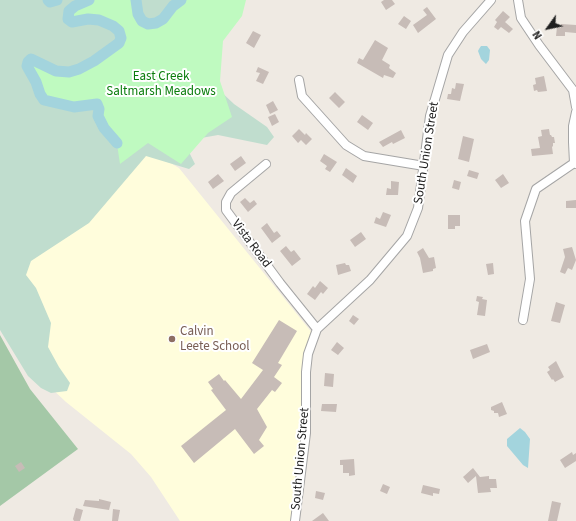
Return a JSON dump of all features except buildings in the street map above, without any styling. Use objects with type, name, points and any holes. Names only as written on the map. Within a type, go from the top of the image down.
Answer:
[{"type":"street","name":"South Union Street","points":[[295,521],[306,433],[306,372],[308,354],[317,329],[370,280],[407,236],[418,208],[430,116],[448,55],[463,32],[491,0]]},
{"type":"street","points":[[518,0],[521,18],[539,45],[573,90],[576,107]]},
{"type":"street","points":[[299,80],[302,96],[346,145],[364,156],[424,166]]},
{"type":"street","points":[[523,320],[530,279],[525,221],[536,189],[575,163],[572,142],[576,112]]},
{"type":"street","name":"Vista Road","points":[[266,164],[231,193],[226,202],[226,210],[280,283],[317,329]]},
{"type":"shaded area","name":"Calvin Leete School","points":[[145,148],[179,168],[313,334],[308,343],[302,361],[301,380],[304,419],[292,521],[180,521],[151,477],[131,454],[66,402],[50,387],[22,265]]},
{"type":"green space","points":[[0,0],[234,0],[217,37],[217,88],[234,104],[267,127],[274,137],[267,145],[218,135],[190,140],[190,154],[195,164],[189,169],[146,156],[89,223],[31,261],[26,275],[36,288],[51,323],[48,347],[70,383],[67,391],[51,393],[41,388],[28,376],[0,330]]},
{"type":"green space","name":"East Creek Saltmarsh Meadows","points":[[89,0],[136,0],[138,14],[142,21],[148,24],[156,23],[163,19],[173,6],[181,0],[246,0],[242,16],[223,41],[220,81],[232,117],[208,133],[181,164],[148,143],[120,164],[117,144],[104,128],[98,116],[99,109],[97,104],[74,107],[61,105],[44,100],[40,94],[36,82],[27,66],[31,59],[56,71],[69,72],[79,69],[94,61],[119,43],[121,38],[119,31],[113,26],[99,20],[88,19],[72,22],[68,19],[69,11],[75,6]]},
{"type":"green space","points":[[0,335],[30,389],[78,449],[0,506]]},
{"type":"water","points":[[481,46],[487,46],[490,50],[489,60],[486,64],[481,59],[478,51]]},
{"type":"water","points":[[520,428],[530,439],[528,468],[523,465],[507,446],[507,439]]},
{"type":"waterway","points":[[48,0],[50,2],[57,0]]},
{"type":"waterway","points":[[89,0],[75,6],[69,11],[68,19],[72,22],[88,19],[99,20],[113,26],[119,31],[121,38],[119,43],[94,61],[79,69],[69,72],[56,71],[31,59],[27,66],[44,100],[74,107],[97,104],[99,109],[98,116],[104,128],[117,143]]},
{"type":"waterway","points":[[136,0],[138,14],[142,21],[148,24],[156,23],[163,19],[173,6],[181,0]]},
{"type":"place","name":"Calvin Leete School","points":[[172,339]]}]
